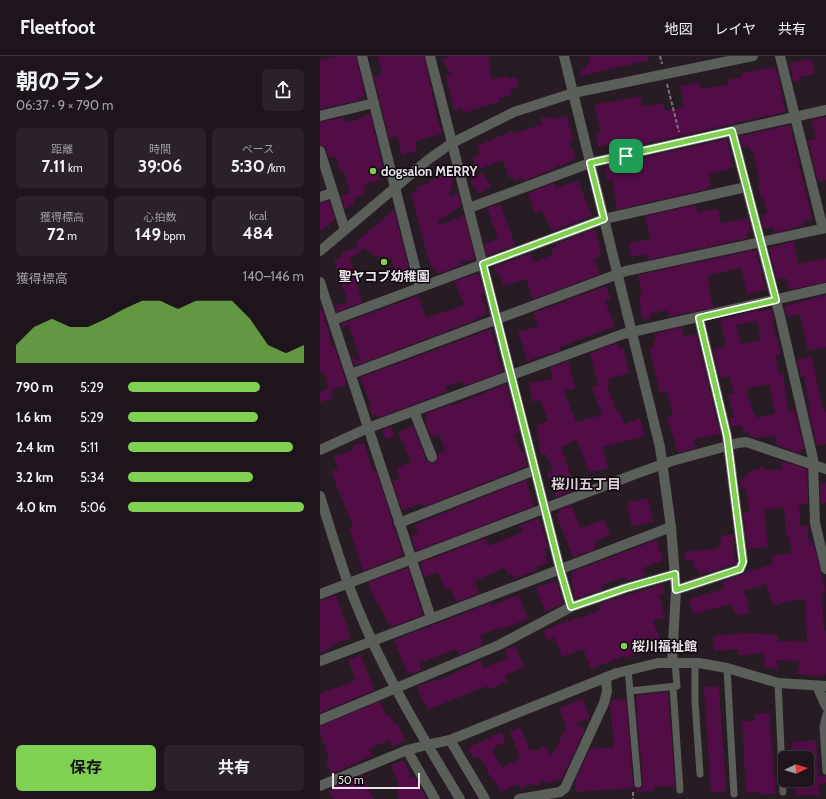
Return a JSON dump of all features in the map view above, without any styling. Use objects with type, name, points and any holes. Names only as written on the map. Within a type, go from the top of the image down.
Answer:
[{"type":"street","points":[[362,56],[420,287]]},
{"type":"street","points":[[430,56],[560,569],[571,607]]},
{"type":"street","points":[[564,56],[656,428],[663,464],[671,527],[676,590],[677,613],[674,662]]},
{"type":"street","points":[[320,251],[395,187],[452,143],[514,112],[573,93],[752,56]]},
{"type":"street","points":[[351,374],[618,274],[825,228],[780,56]]},
{"type":"street","points":[[320,116],[374,102]]},
{"type":"street","points":[[469,208],[590,163],[826,110]]},
{"type":"street","points":[[732,131],[776,300],[813,465],[814,523],[826,569]]},
{"type":"street","points":[[320,151],[332,193],[345,230]]},
{"type":"street","points":[[333,320],[604,219],[746,187]]},
{"type":"street","points":[[320,197],[332,193]]},
{"type":"street","points":[[320,282],[399,523],[432,618]]},
{"type":"street","points":[[320,450],[368,428],[632,331],[699,318],[826,288]]},
{"type":"street","points":[[676,590],[740,569],[743,562],[729,446],[699,318]]},
{"type":"street","points":[[414,411],[432,457]]},
{"type":"street","points":[[320,594],[663,464],[729,446],[746,442],[826,469]]},
{"type":"street","points":[[399,523],[535,470]]},
{"type":"street","points":[[320,496],[323,515],[348,584],[373,641],[396,689],[427,745],[460,799]]},
{"type":"street","points":[[320,661],[671,527]]},
{"type":"street","points":[[320,720],[499,645],[571,607],[626,588],[675,574]]},
{"type":"street","points":[[320,786],[407,750],[450,740],[628,669],[674,662],[695,662],[727,668],[778,683],[822,686],[826,706]]},
{"type":"street","points":[[519,799],[560,792],[565,788],[604,704],[607,691],[606,677]]},
{"type":"street","points":[[450,740],[485,799]]},
{"type":"street","points":[[407,750],[435,799]]},
{"type":"lane","points":[[630,691],[677,686],[674,662]]},
{"type":"lane","points":[[695,662],[695,701],[700,774]]},
{"type":"lane","points":[[727,668],[734,794]]},
{"type":"lane","points":[[628,669],[638,784]]},
{"type":"lane","points":[[778,683],[783,792]]},
{"type":"lane","points":[[673,687],[680,790]]},
{"type":"lane","points":[[826,714],[823,727],[826,771]]},
{"type":"path","points":[[660,56],[662,64]]},
{"type":"path","points":[[667,84],[682,142]]},
{"type":"building","points":[[337,56],[356,56],[365,96],[360,98],[361,100],[320,109],[320,60]]},
{"type":"building","points":[[378,56],[424,56],[439,125],[443,133],[415,142],[417,151],[402,155],[397,136],[389,138],[374,76],[382,74]]},
{"type":"building","points":[[453,56],[488,56],[492,79],[507,76],[508,79],[517,77],[519,87],[510,89],[512,95],[499,98],[499,102],[463,113],[462,108],[454,110],[446,75],[451,74],[442,59]]},
{"type":"building","points":[[589,56],[648,56],[649,60],[577,77],[590,61]]},
{"type":"building","points":[[812,59],[815,74],[799,77],[800,81],[793,82],[790,63]]},
{"type":"building","points":[[774,67],[776,68],[785,112],[625,148],[623,141],[598,147],[595,133],[601,132],[594,105],[640,96],[642,107],[663,103],[664,111],[684,107],[680,86],[699,82],[701,89],[728,85],[727,80],[742,77],[741,73]]},
{"type":"building","points":[[370,114],[383,168],[377,170],[380,180],[364,184],[366,189],[363,190],[364,195],[353,198],[354,204],[345,209],[341,196],[350,193],[344,171],[340,172],[336,156],[329,158],[325,146],[320,145],[320,122],[344,117],[345,122],[363,118],[362,116]]},
{"type":"building","points":[[567,116],[573,140],[569,142],[576,157],[573,158],[574,160],[524,181],[523,178],[515,181],[513,177],[509,178],[503,160],[477,170],[473,158],[480,155],[477,146],[512,131],[513,134],[542,124],[541,118],[550,117],[551,119]]},
{"type":"building","points":[[826,117],[826,180],[818,182],[808,140],[816,139],[811,120]]},
{"type":"building","points":[[790,125],[812,219],[803,221],[804,225],[774,233],[773,227],[764,229],[761,215],[767,214],[763,196],[760,196],[758,186],[760,185],[753,150],[750,151],[750,146],[743,148],[740,136]]},
{"type":"building","points":[[727,139],[733,168],[709,174],[711,186],[708,187],[708,189],[616,210],[613,180],[608,181],[605,169],[607,166]]},
{"type":"building","points":[[441,168],[453,172],[454,177],[449,196],[458,194],[461,206],[438,221],[439,225],[464,215],[475,259],[459,263],[462,265],[437,274],[435,268],[432,268],[428,258],[411,193],[415,192],[418,186],[430,183],[430,180],[439,178]]},
{"type":"building","points":[[483,173],[491,186],[479,194],[470,181]]},
{"type":"building","points":[[578,181],[592,216],[552,231],[542,210],[535,213],[528,193],[554,183],[556,188]]},
{"type":"building","points":[[329,201],[335,219],[320,232],[320,203]]},
{"type":"building","points":[[495,205],[496,207],[501,205],[515,245],[487,256],[484,244],[498,239],[487,208]]},
{"type":"building","points":[[696,205],[698,212],[718,209],[721,223],[748,218],[751,232],[747,233],[748,238],[648,260],[647,254],[631,257],[629,243],[650,239],[645,216]]},
{"type":"building","points":[[394,210],[411,277],[397,280],[392,259],[373,255],[364,248],[350,259],[362,302],[337,312],[335,306],[348,302],[334,260],[342,257],[341,253],[359,247],[355,243]]},
{"type":"building","points":[[592,230],[595,231],[601,248],[599,249],[601,256],[594,259],[600,274],[533,299],[526,279],[504,286],[499,273],[496,274],[494,267],[530,254],[533,262],[553,255],[551,249],[557,246],[556,244]]},
{"type":"building","points":[[794,241],[798,264],[826,258],[826,282],[789,290],[786,278],[777,280],[769,248]]},
{"type":"building","points":[[756,251],[766,290],[747,294],[741,268],[708,275],[708,283],[713,307],[669,317],[668,310],[651,313],[651,318],[642,320],[639,295],[642,295],[638,275]]},
{"type":"building","points":[[476,274],[479,276],[484,294],[481,294],[487,314],[476,318],[478,319],[355,366],[351,356],[361,362],[349,325],[342,328],[341,324],[418,296],[426,318],[464,305],[455,281]]},
{"type":"building","points":[[606,286],[611,299],[605,301],[615,326],[560,347],[561,350],[527,361],[518,332],[538,326],[533,313]]},
{"type":"building","points":[[826,295],[826,347],[808,351],[800,314],[787,317],[784,306]]},
{"type":"building","points":[[771,309],[774,320],[772,320],[781,354],[775,356],[779,374],[783,373],[788,412],[795,410],[804,449],[799,450],[799,453],[777,445],[775,436],[755,438],[749,436],[749,432],[743,433],[742,425],[732,427],[729,418],[734,417],[728,395],[734,393],[729,376],[720,378],[713,350],[726,346],[720,320],[757,310],[758,312]],"holes":[[[757,321],[761,340],[741,344],[736,325]],[[769,384],[775,414],[756,418],[746,389]]]},
{"type":"building","points":[[323,310],[332,346],[335,347],[347,385],[330,390],[333,398],[320,402],[320,392],[329,389],[324,372],[320,373],[320,311]]},
{"type":"building","points":[[682,327],[684,337],[696,334],[720,434],[693,439],[696,448],[678,453],[667,417],[673,416],[667,391],[660,393],[649,348],[654,347],[653,341],[656,340],[654,334]]},
{"type":"building","points":[[491,329],[502,372],[464,386],[462,381],[445,387],[447,392],[377,418],[376,414],[372,415],[369,406],[371,406],[362,380],[359,381],[359,378]]},
{"type":"building","points":[[617,343],[619,349],[623,347],[629,373],[608,379],[610,384],[607,385],[616,411],[619,410],[624,424],[640,418],[645,436],[603,447],[608,469],[589,472],[577,440],[561,447],[576,490],[556,497],[547,473],[553,471],[546,454],[541,456],[536,426],[548,421],[540,400],[532,402],[529,383],[553,379],[550,368],[568,361],[575,388],[564,391],[576,422],[602,415],[592,388],[598,385],[590,353]]},
{"type":"building","points":[[811,356],[824,412],[826,412],[826,444],[817,446],[808,408],[810,408],[804,376],[801,377],[797,360]]},
{"type":"building","points":[[506,384],[519,433],[514,434],[521,452],[524,452],[527,466],[423,507],[422,503],[402,510],[392,481],[400,478],[396,468],[411,462],[398,432],[413,426],[426,460],[431,463],[435,463],[438,458],[438,454],[446,451],[439,434],[431,437],[425,421],[428,420],[425,414],[451,404],[452,406]]},
{"type":"building","points":[[391,427],[394,436],[386,439],[382,430]]},
{"type":"building","points":[[364,443],[373,472],[376,471],[403,555],[363,571],[349,528],[353,527],[331,472],[338,469],[334,456],[353,450],[352,446]]},
{"type":"building","points":[[782,461],[807,469],[808,504],[799,505],[800,526],[807,525],[809,543],[813,542],[826,592],[822,594],[824,631],[826,631],[826,674],[817,676],[798,674],[799,661],[777,660],[777,669],[765,668],[764,653],[738,655],[737,649],[714,651],[713,636],[749,633],[778,635],[778,641],[807,642],[805,599],[797,599],[773,606],[766,584],[744,591],[749,604],[747,605],[750,612],[741,616],[740,613],[736,615],[731,604],[693,614],[689,599],[724,589],[722,582],[742,575],[746,572],[773,564],[771,557],[792,552],[788,535],[786,536],[784,507],[764,510],[768,547],[748,549],[743,512],[749,512],[746,488],[741,489],[739,479],[748,477],[747,472],[764,467],[765,470],[782,469]]},
{"type":"building","points":[[526,480],[534,506],[416,551],[411,536],[418,534],[415,525]]},
{"type":"building","points":[[820,483],[826,483],[826,503],[821,504]]},
{"type":"building","points":[[648,498],[653,522],[632,527],[627,503]]},
{"type":"building","points":[[571,505],[581,528],[604,520],[610,535],[594,542],[596,549],[573,557],[556,514],[560,513],[559,510]]},
{"type":"building","points":[[539,518],[548,548],[544,549],[548,563],[536,567],[537,570],[514,579],[512,574],[508,575],[505,568],[474,581],[479,593],[457,602],[450,588],[445,590],[438,572],[424,577],[420,563],[486,538],[488,546],[523,532],[520,525]]},
{"type":"building","points":[[733,534],[735,564],[698,574],[697,568],[694,568],[693,560],[686,561],[684,552],[719,548],[719,544],[721,544],[720,536]]},
{"type":"building","points":[[656,540],[663,560],[643,568],[646,576],[625,581],[624,577],[602,585],[603,589],[575,599],[572,586],[572,572]]},
{"type":"building","points":[[408,568],[423,615],[390,627],[378,602],[376,603],[368,582]]},
{"type":"building","points":[[556,581],[563,604],[545,611],[536,587]]},
{"type":"building","points":[[664,584],[664,594],[659,595],[665,618],[653,621],[660,640],[652,643],[654,648],[625,658],[624,656],[591,669],[583,649],[562,657],[554,637],[547,640],[543,631],[569,620],[570,622],[570,620],[577,617],[578,619],[600,610],[599,604]]},
{"type":"building","points":[[336,595],[351,638],[330,645],[331,648],[320,653],[320,601]]},
{"type":"building","points":[[519,595],[528,619],[499,630],[499,628],[480,635],[483,645],[459,655],[457,649],[419,663],[422,670],[408,674],[394,640],[490,603],[491,606]]},
{"type":"building","points":[[515,646],[524,667],[505,675],[507,682],[489,689],[488,686],[471,692],[428,710],[426,704],[424,705],[417,686],[447,677],[480,660],[483,668],[509,658],[505,650]]},
{"type":"building","points":[[361,655],[374,690],[320,713],[320,694],[356,680],[348,660]]},
{"type":"building","points":[[719,686],[726,791],[711,792],[704,687]]},
{"type":"building","points":[[668,692],[675,786],[654,787],[654,791],[636,792],[636,789],[641,788],[643,784],[636,698],[637,695]]},
{"type":"building","points":[[583,699],[590,718],[575,724],[585,729],[561,780],[554,780],[553,783],[540,781],[539,786],[530,784],[521,789],[518,784],[501,792],[479,756],[474,759],[468,748],[501,732],[506,741],[494,747],[495,749],[492,751],[502,768],[520,758],[510,732],[520,727],[530,751],[534,749],[536,751],[545,746],[552,756],[566,728],[559,708]]},
{"type":"building","points":[[626,699],[633,784],[635,788],[576,792],[575,782],[590,749],[614,747],[610,705],[612,700]]},
{"type":"building","points":[[379,702],[381,703],[387,716],[390,715],[394,724],[397,723],[405,741],[392,747],[389,740],[369,749],[372,756],[331,774],[326,760],[329,759],[320,732],[320,726]]},
{"type":"building","points":[[769,713],[776,793],[760,795],[760,792],[746,793],[742,721],[755,721],[755,714]]},
{"type":"building","points":[[816,740],[818,776],[826,776],[826,783],[819,784],[820,795],[795,795],[794,787],[814,787],[814,751],[793,751],[792,742]]},
{"type":"building","points":[[404,760],[411,778],[415,777],[426,799],[399,799],[396,791],[400,789],[391,765]]},
{"type":"building","points":[[363,775],[373,799],[333,799],[329,791],[337,788],[336,786]]},
{"type":"place","name":"dogsalon MERRY","points":[[373,171]]},
{"type":"place","name":"聖ヤコブ幼稚園","points":[[384,262]]},
{"type":"place","name":"桜川福祉館","points":[[624,646]]},
{"type":"district","name":"桜川五丁目","points":[[586,484]]},
{"type":"route","points":[[732,131],[776,300],[699,318],[727,436],[736,497],[743,562],[740,569],[676,590],[675,574],[626,588],[571,607],[560,569],[483,264],[604,219],[590,163],[626,156],[732,131]]}]
